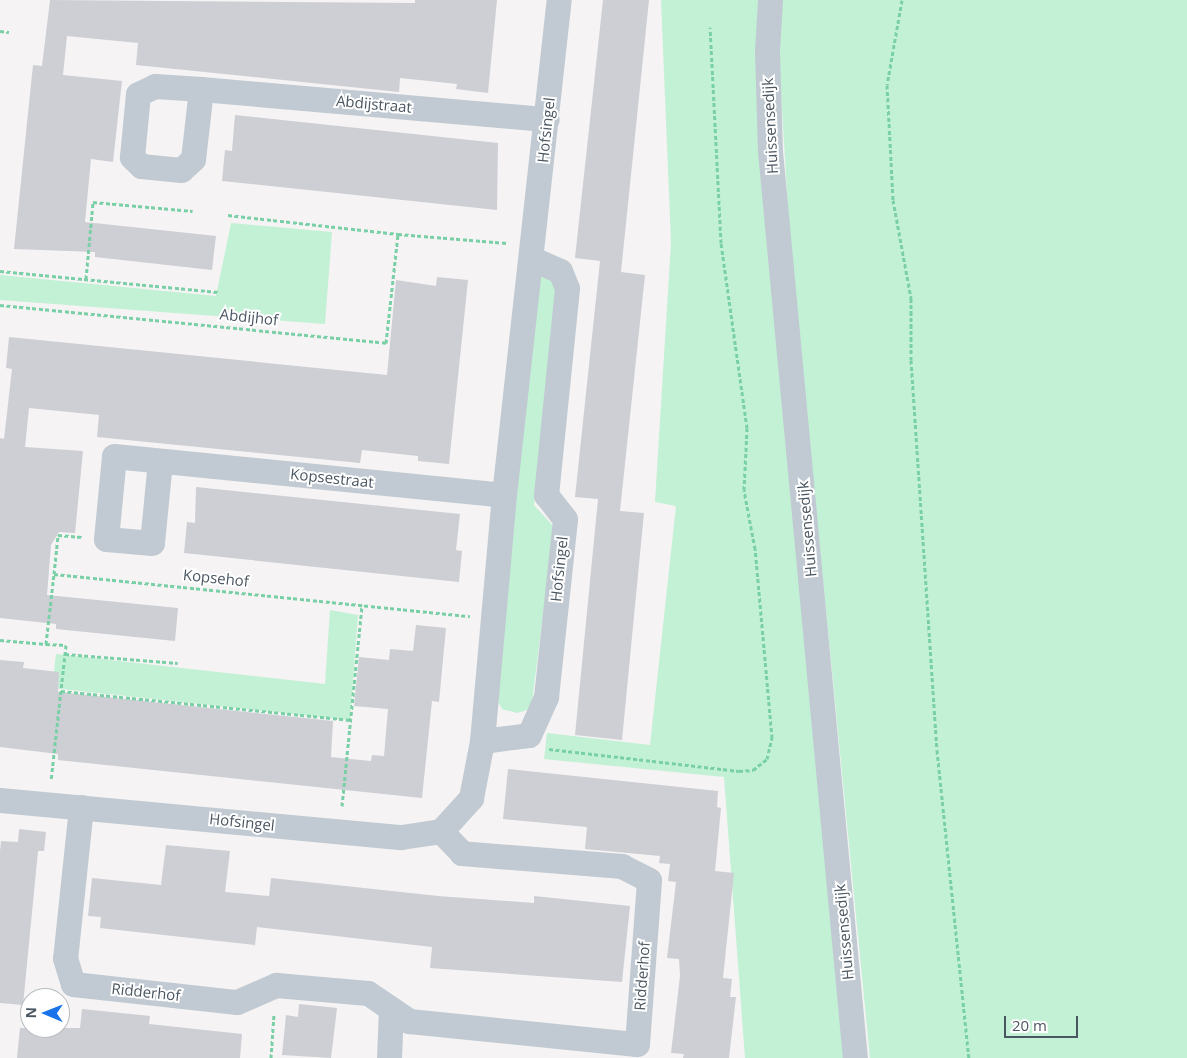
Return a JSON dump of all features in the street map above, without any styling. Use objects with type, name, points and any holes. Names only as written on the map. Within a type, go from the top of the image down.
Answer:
[{"type":"street","name":"Hofsingel","points":[[0,800],[49,803],[401,838],[441,830],[471,798],[482,741],[504,495],[534,252],[559,0]]},
{"type":"street","name":"Huissensedijk","points":[[770,0],[767,51],[770,151],[855,1058]]},
{"type":"street","name":"Abdijstraat","points":[[201,89],[547,119]]},
{"type":"street","name":"Hofsingel","points":[[529,735],[546,696],[565,519],[546,494],[567,288],[560,271],[534,252]]},
{"type":"street","name":"Kopsestraat","points":[[106,539],[114,456],[504,495]]},
{"type":"street","points":[[106,539],[152,543],[160,461]]},
{"type":"street","points":[[482,741],[529,735]]},
{"type":"street","name":"Ridderhof","points":[[81,807],[65,958],[73,984],[237,1002],[276,985],[368,993],[409,1021],[637,1044],[649,880],[622,866],[462,853],[441,830]]},
{"type":"street","points":[[388,1058],[391,1009]]},
{"type":"path","points":[[902,0],[887,84],[894,200],[911,298],[911,360],[937,750],[969,1058]]},
{"type":"path","points":[[529,735],[552,751],[739,771],[753,770],[767,759],[772,738],[755,548],[744,490],[747,428],[721,243],[710,28]]},
{"type":"path","points":[[0,31],[9,32]]},
{"type":"path","points":[[86,279],[93,202],[192,211]]},
{"type":"path","points":[[228,215],[398,234],[534,252]]},
{"type":"path","name":"Abdijhof","points":[[0,305],[386,343],[398,234]]},
{"type":"path","name":"Abdijhof","points":[[0,271],[218,292]]},
{"type":"path","points":[[46,644],[58,535],[106,539]]},
{"type":"path","name":"Kopsehof","points":[[54,574],[493,618]]},
{"type":"path","points":[[339,832],[362,604]]},
{"type":"path","points":[[0,640],[66,645],[49,803]]},
{"type":"path","points":[[65,654],[178,663]]},
{"type":"path","points":[[61,691],[351,720]]},
{"type":"path","points":[[271,1058],[276,985]]},
{"type":"green space","points":[[661,0],[763,0],[849,1058],[745,1058],[724,777],[544,759],[547,733],[650,745],[676,506],[655,502],[671,242]]},
{"type":"green space","points":[[781,0],[1187,0],[1187,1058],[870,1058],[790,244],[778,42]]},
{"type":"green space","points":[[231,223],[332,232],[325,324],[0,300],[0,275],[216,296]]},
{"type":"green space","points":[[532,274],[557,280],[534,505],[554,527],[532,702],[527,710],[517,713],[502,709],[494,694]]},
{"type":"green space","points":[[330,610],[358,615],[350,720],[52,688],[56,654],[325,684]]},
{"type":"building","points":[[50,0],[415,3],[415,0],[497,0],[488,93],[456,89],[457,84],[400,78],[399,92],[136,65],[138,43],[67,36],[63,75],[122,81],[113,162],[91,159],[85,222],[216,236],[212,270],[95,257],[95,252],[14,249],[33,65],[42,66]]},
{"type":"building","points":[[603,0],[649,0],[621,272],[645,275],[620,511],[644,513],[622,740],[575,735],[598,499],[575,497],[600,261],[575,258]]},
{"type":"building","points":[[235,115],[498,143],[497,210],[222,181],[225,150],[232,151]]},
{"type":"building","points":[[437,277],[468,280],[449,464],[418,461],[418,456],[362,450],[360,463],[97,437],[99,415],[29,408],[25,447],[83,451],[75,533],[59,532],[51,545],[47,595],[178,608],[175,641],[56,629],[56,624],[0,618],[0,438],[4,439],[12,369],[6,368],[9,337],[387,375],[396,280],[436,286]]},
{"type":"building","points":[[196,487],[460,514],[456,550],[462,551],[459,582],[184,553],[187,522],[195,523]]},
{"type":"building","points":[[416,625],[446,628],[439,702],[432,701],[422,798],[58,760],[58,754],[0,747],[0,660],[24,662],[23,668],[59,672],[58,692],[333,721],[331,757],[371,761],[372,755],[384,756],[388,709],[354,706],[359,657],[389,660],[390,649],[413,651]]},
{"type":"building","points":[[508,769],[718,791],[717,807],[721,808],[715,871],[734,873],[723,978],[732,979],[730,997],[736,997],[729,1058],[683,1058],[684,1054],[671,1053],[680,976],[679,959],[667,958],[676,882],[668,881],[670,864],[659,863],[660,856],[585,849],[587,827],[503,819]]},
{"type":"building","points":[[19,829],[46,832],[44,851],[38,851],[25,988],[20,988],[20,1005],[0,1003],[1,841],[18,842]]},
{"type":"building","points":[[166,845],[230,851],[225,892],[269,896],[271,878],[438,896],[534,903],[534,896],[630,906],[622,982],[430,968],[432,947],[257,927],[255,945],[100,928],[101,917],[88,916],[92,878],[161,885]]},
{"type":"building","points":[[299,1004],[337,1008],[331,1058],[282,1055],[286,1015],[298,1017]]},
{"type":"building","points":[[82,1009],[150,1016],[149,1024],[242,1034],[240,1058],[17,1058],[20,1028],[20,1038],[70,1038],[70,1028],[80,1028]]}]
